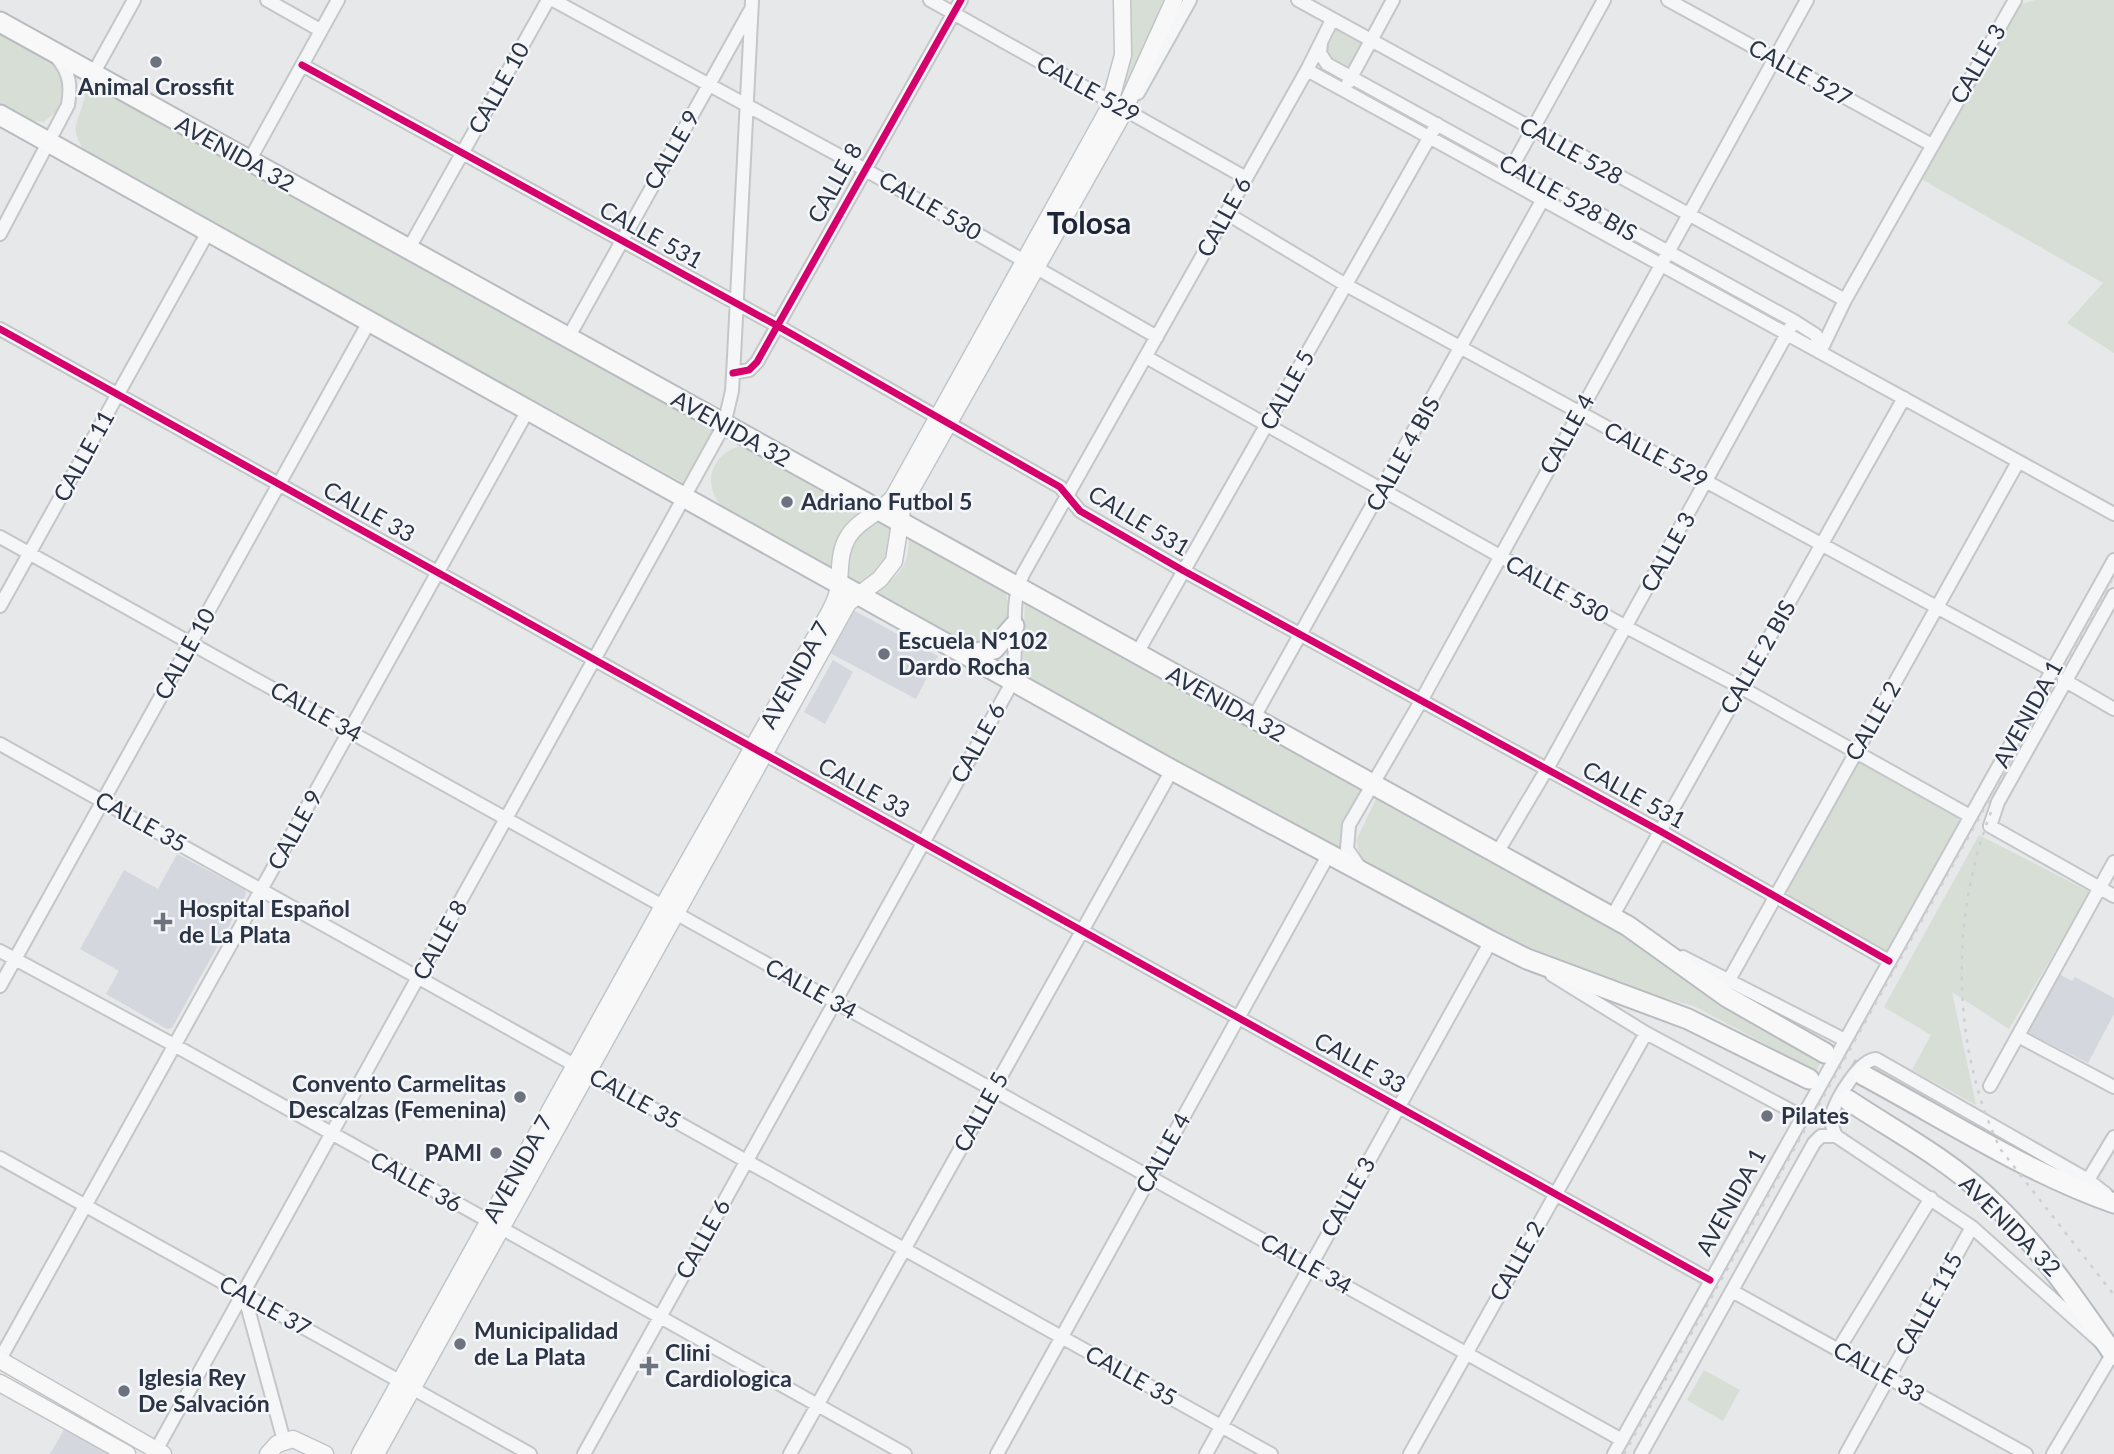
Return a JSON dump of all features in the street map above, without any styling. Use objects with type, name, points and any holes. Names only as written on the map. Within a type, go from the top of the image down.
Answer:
[{"type":"highway","name":"AVENIDA 32","points":[[0,22],[1612,917],[1645,937],[1727,997],[1825,1053]]},
{"type":"highway","points":[[0,115],[1172,770],[1330,852],[1491,941],[1527,959],[1688,1019],[1809,1079]]},
{"type":"highway","points":[[968,655],[994,649],[1014,626]]},
{"type":"highway","name":"AVENIDA 32","points":[[1867,1067],[2042,1172],[2114,1202]]},
{"type":"highway","name":"AVENIDA 32","points":[[1848,1100],[1983,1193],[2054,1268],[2113,1354]]},
{"type":"main road","name":"AVENIDA 7","points":[[1118,106],[1123,55],[1122,0]]},
{"type":"main road","name":"AVENIDA 7","points":[[360,1454],[406,1385],[759,751],[848,603],[880,579],[894,561],[903,504],[944,421],[1174,0]]},
{"type":"main road","name":"AVENIDA 7","points":[[759,751],[828,615],[839,583],[842,552],[848,536],[893,498],[944,421]]},
{"type":"main road","points":[[0,1360],[158,1453]]},
{"type":"main road","points":[[0,1383],[127,1454]]},
{"type":"main road","name":"AVENIDA 7","points":[[376,1454],[406,1385]]},
{"type":"main road","points":[[268,1454],[271,1448],[284,1441],[301,1441],[325,1454]]},
{"type":"street","points":[[93,74],[134,0]]},
{"type":"street","points":[[267,0],[320,30]]},
{"type":"street","points":[[249,161],[338,0]]},
{"type":"street","name":"CALLE 530","points":[[551,0],[747,103],[1157,337]]},
{"type":"street","name":"CALLE 10","points":[[408,250],[551,0]]},
{"type":"street","name":"CALLE 529","points":[[930,0],[1246,178]]},
{"type":"street","name":"CALLE 8","points":[[733,373],[754,367],[961,0]]},
{"type":"street","name":"AVENIDA 7","points":[[1118,106],[1151,73],[1190,0]]},
{"type":"street","name":"CALLE 528","points":[[1298,0],[1845,300]]},
{"type":"street","points":[[1345,89],[1393,0]]},
{"type":"street","points":[[1508,172],[1604,0]]},
{"type":"street","name":"CALLE 527","points":[[1668,0],[1932,145]]},
{"type":"street","name":"CALLE 4","points":[[1361,869],[1347,849],[1346,833],[1807,0]]},
{"type":"street","name":"CALLE 3","points":[[1821,350],[1845,300],[2015,0]]},
{"type":"street","name":"CALLE 9","points":[[568,338],[753,3]]},
{"type":"street","name":"CALLE 8","points":[[158,1453],[724,425],[733,373],[753,3]]},
{"type":"street","name":"CALLE 6","points":[[584,1454],[1011,680],[1018,587],[1307,70],[1332,19]]},
{"type":"street","name":"CALLE 528 BIS","points":[[1321,42],[1320,53],[1326,64],[1437,124],[1508,172]]},
{"type":"street","points":[[0,234],[64,117],[70,92],[67,70],[51,51]]},
{"type":"street","name":"CALLE 531","points":[[302,65],[737,304],[1060,487],[1080,511],[1184,571],[1660,831],[1889,961]]},
{"type":"street","name":"CALLE 528 BIS","points":[[1307,70],[1429,136],[1508,172],[1664,259],[1811,349],[1821,350],[2114,514]]},
{"type":"street","name":"CALLE 5","points":[[1136,655],[1437,124]]},
{"type":"street","name":"CALLE 4 BIS","points":[[1253,719],[1463,348],[1544,192]]},
{"type":"street","name":"CALLE 529","points":[[1226,213],[1346,285],[1937,610],[2052,670]]},
{"type":"street","name":"CALLE 11","points":[[0,606],[208,232]]},
{"type":"street","name":"CALLE 528 BIS","points":[[1664,259],[1794,321],[1816,335],[1821,350]]},
{"type":"street","name":"CALLE 3","points":[[1497,853],[1547,769],[1794,321]]},
{"type":"street","name":"CALLE 10","points":[[0,986],[369,322]]},
{"type":"street","name":"CALLE 33","points":[[0,328],[1710,1280]]},
{"type":"street","name":"CALLE 530","points":[[1146,357],[1382,492],[1856,750],[1970,816]]},
{"type":"street","name":"CALLE 2 BIS","points":[[1612,917],[1904,398]]},
{"type":"street","name":"CALLE 9","points":[[0,1360],[528,410]]},
{"type":"street","name":"CALLE 2","points":[[1729,980],[2018,462]]},
{"type":"street","name":"CALLE 34","points":[[0,537],[1622,1440]]},
{"type":"street","name":"AVENIDA 1","points":[[1614,1454],[2114,560]]},
{"type":"street","name":"AVENIDA 1","points":[[2100,888],[1990,826],[1998,802],[2114,595]]},
{"type":"street","points":[[2064,680],[2114,709]]},
{"type":"street","name":"CALLE 35","points":[[0,744],[1271,1454]]},
{"type":"street","name":"CALLE 5","points":[[790,1454],[1172,770]]},
{"type":"street","name":"CALLE 4","points":[[997,1454],[1330,852]]},
{"type":"street","points":[[1990,1086],[2114,862]]},
{"type":"street","points":[[2100,888],[2114,896]]},
{"type":"street","name":"AVENIDA 32","points":[[1645,937],[1845,1040]]},
{"type":"street","name":"CALLE 3","points":[[1206,1454],[1491,941]]},
{"type":"street","name":"CALLE 36","points":[[0,951],[174,1045],[331,1136],[905,1454]]},
{"type":"street","points":[[1527,959],[1646,1032],[1801,1116]]},
{"type":"street","name":"CALLE 2","points":[[1410,1454],[1646,1032]]},
{"type":"street","points":[[2018,1036],[2114,1087]]},
{"type":"street","name":"AVENIDA 32","points":[[1867,1067],[1884,1061],[2088,1180],[2114,1202]]},
{"type":"street","points":[[1867,1067],[1859,1067],[1833,1111],[1832,1121],[1836,1136],[1972,1227],[2113,1354],[2053,1454]]},
{"type":"street","name":"AVENIDA 1","points":[[1646,1452],[1814,1143],[1821,1136],[1836,1136]]},
{"type":"street","points":[[2088,1180],[2114,1137]]},
{"type":"street","name":"CALLE 37","points":[[0,1158],[530,1454]]},
{"type":"street","points":[[1838,1350],[1931,1198]]},
{"type":"street","name":"CALLE 115","points":[[1846,1454],[1972,1227]]},
{"type":"street","name":"CALLE 33","points":[[1732,1291],[2026,1454]]},
{"type":"street","points":[[244,1294],[284,1441]]},
{"type":"shaded area","points":[[1128,0],[1166,0],[1122,92],[1130,58]]},
{"type":"shaded area","points":[[2014,0],[2021,4],[2035,0],[2114,0],[2114,353],[2067,323],[2103,283],[1916,176]]},
{"type":"shaded area","points":[[1337,28],[1366,43],[1352,71],[1328,59],[1325,51]]},
{"type":"shaded area","points":[[0,30],[61,62],[66,81],[63,106],[44,122],[28,120],[0,105]]},
{"type":"shaded area","points":[[79,73],[717,426],[687,485],[85,152],[76,131],[84,97]]},
{"type":"shaded area","points":[[746,445],[869,510],[851,520],[840,533],[834,549],[834,569],[722,507],[712,487],[713,468],[725,453]]},
{"type":"shaded area","points":[[879,520],[892,526],[888,553],[876,574],[860,583],[847,577],[851,541],[860,529]]},
{"type":"shaded area","points":[[908,533],[1006,591],[1010,618],[990,642],[974,645],[965,643],[873,591],[890,581],[902,568],[908,553]]},
{"type":"shaded area","points":[[1025,601],[1363,787],[1340,831],[1341,853],[1022,674]]},
{"type":"shaded area","name":"Escuela N°102 Dardo Rocha","points":[[853,610],[938,656],[916,699],[830,653]]},
{"type":"shaded area","points":[[833,660],[853,672],[825,724],[804,712]]},
{"type":"shaded area","points":[[1862,758],[1959,816],[1961,825],[1892,948],[1887,951],[1791,901],[1787,888]]},
{"type":"shaded area","points":[[1377,797],[1631,933],[1824,1057],[1816,1071],[1694,1006],[1574,975],[1360,858],[1356,841]]},
{"type":"shaded area","points":[[1979,835],[2090,892],[2009,1029],[1952,992],[1976,1105],[1912,1070],[1931,1035],[1884,1007]]},
{"type":"shaded area","name":"Hospital Español de La Plata","points":[[177,854],[245,890],[246,895],[172,1028],[167,1029],[106,994],[119,971],[80,949],[124,870],[158,889]]},
{"type":"shaded area","points":[[2055,972],[2072,981],[2075,977],[2114,998],[2114,1014],[2088,1063],[2025,1031]]},
{"type":"shaded area","points":[[1704,1370],[1740,1390],[1723,1421],[1687,1400]]},
{"type":"shaded area","points":[[66,1426],[114,1454],[50,1454]]},
{"type":"tunnel","points":[[1825,1053],[1863,1075]]},
{"type":"tunnel","points":[[1809,1079],[1848,1100]]},
{"type":"railway","points":[[1624,1454],[2114,576]]},
{"type":"railway","points":[[1991,812],[1968,895],[1963,938],[1965,1026],[1973,1069],[1985,1111],[2001,1150],[2114,1295]]},
{"type":"cycle path","points":[[733,373],[749,370],[757,362],[961,0]]},
{"type":"cycle path","points":[[302,65],[776,325],[1060,487],[1080,511],[1184,571],[1660,831],[1889,961]]},
{"type":"cycle path","points":[[0,329],[1710,1280]]},
{"type":"place","name":"Animal Crossfit","points":[[156,62]]},
{"type":"place","name":"Adriano Futbol 5","points":[[787,502]]},
{"type":"place","name":"Escuela N°102 Dardo Rocha","points":[[884,654]]},
{"type":"place","name":"Hospital Español de La Plata","points":[[163,922]]},
{"type":"place","name":"Convento Carmelitas Descalzas (Femenina)","points":[[520,1097]]},
{"type":"place","name":"Pilates","points":[[1767,1116]]},
{"type":"place","name":"PAMI","points":[[496,1153]]},
{"type":"place","name":"Municipalidad de La Plata","points":[[460,1344]]},
{"type":"place","name":"Clini Cardiologica","points":[[649,1366]]},
{"type":"place","name":"Iglesia Rey De Salvación","points":[[124,1391]]},
{"type":"district","name":"Tolosa","points":[[1089,224]]}]
